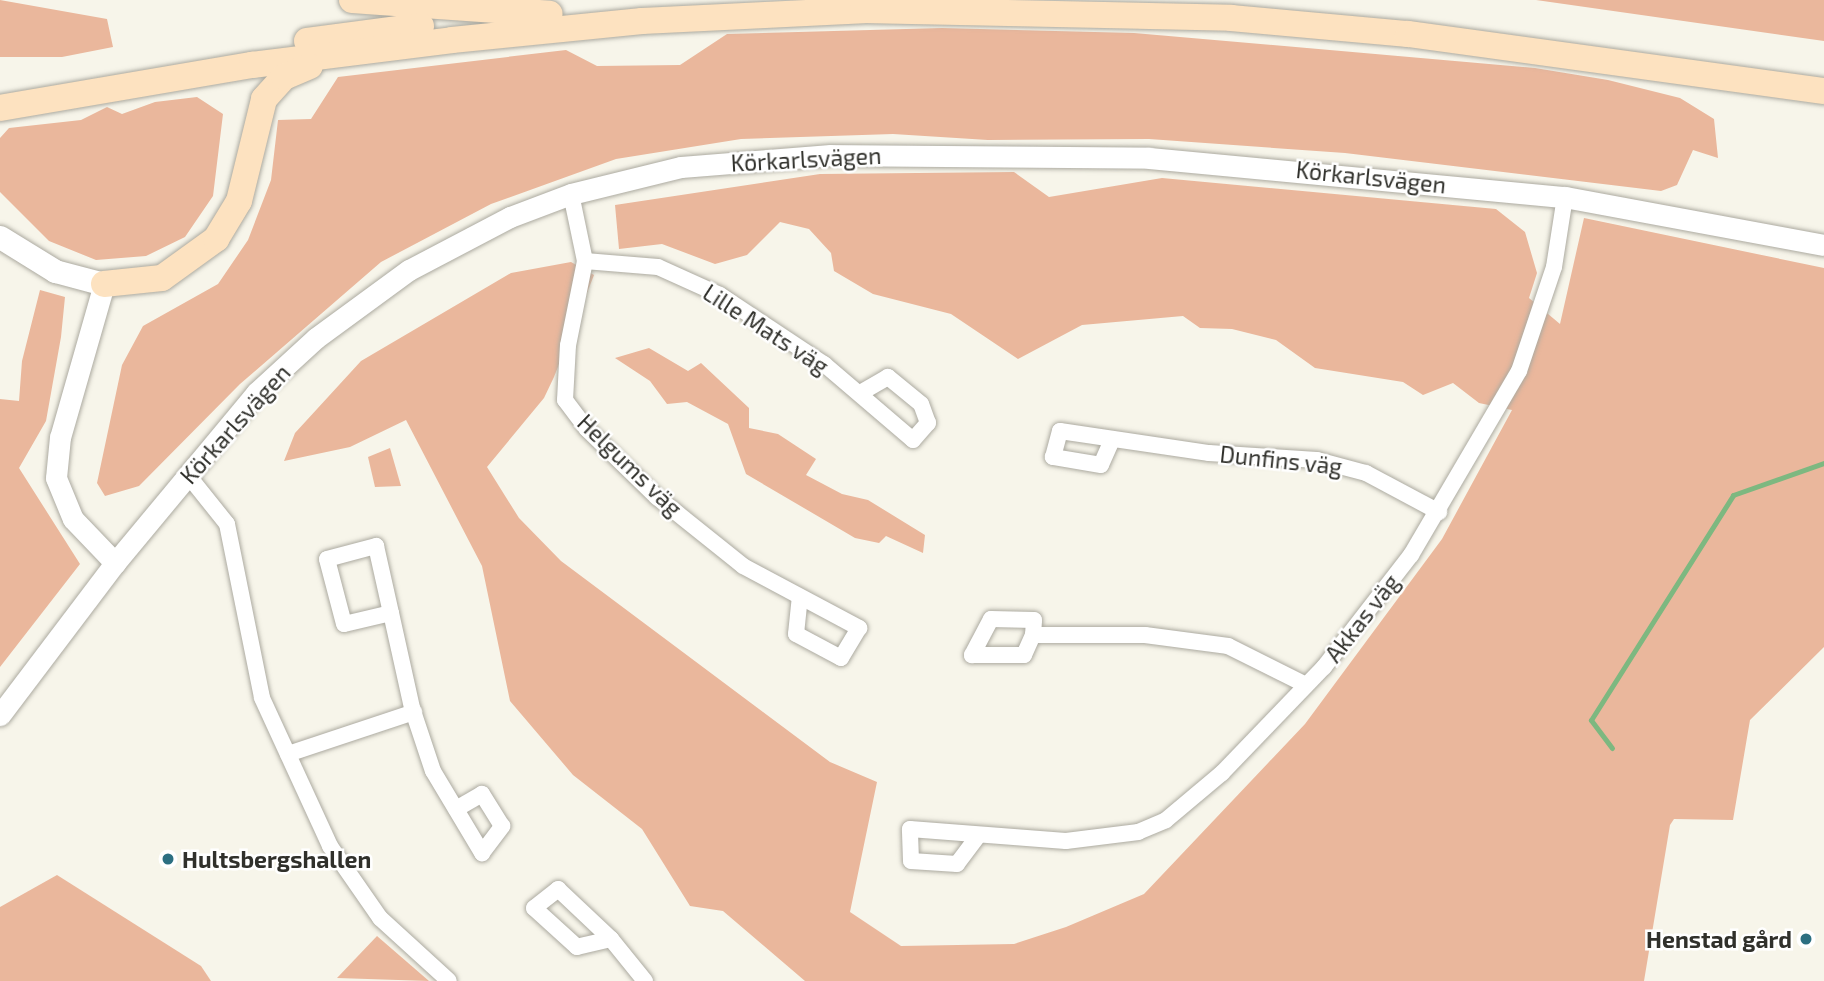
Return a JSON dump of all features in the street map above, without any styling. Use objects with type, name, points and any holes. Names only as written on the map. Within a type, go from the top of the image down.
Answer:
[{"type":"main road","points":[[352,0],[550,14]]},
{"type":"main road","points":[[0,91],[342,36],[698,0]]},
{"type":"main road","points":[[1227,0],[1424,18],[1824,74]]},
{"type":"main road","points":[[0,108],[337,55],[642,21],[989,10],[1231,18],[1408,34],[1824,91]]},
{"type":"main road","points":[[0,237],[55,271],[104,284],[162,278],[216,239],[239,201],[264,99],[284,77],[337,55]]},
{"type":"street","name":"Körkarlsvägen","points":[[0,715],[115,563],[256,393],[378,293],[510,217],[571,194],[681,167],[831,155],[976,154],[1215,162],[1565,197],[1824,245]]},
{"type":"street","name":"Helgums väg","points":[[571,194],[585,261],[568,345],[565,400],[587,429],[657,497],[743,566],[800,598]]},
{"type":"street","name":"Akkas väg","points":[[978,836],[1105,839],[1166,820],[1222,773],[1307,685],[1365,616],[1439,512],[1520,371],[1554,267],[1565,197]]},
{"type":"street","name":"Lille Mats väg","points":[[585,261],[659,267],[720,295],[860,393]]},
{"type":"street","points":[[104,284],[60,437],[57,478],[73,519],[115,563]]},
{"type":"street","name":"Dunfins väg","points":[[1112,440],[1339,464],[1439,512]]},
{"type":"street","points":[[187,474],[227,524],[253,668],[330,846],[380,918],[449,981]]},
{"type":"street","points":[[391,613],[344,624],[327,559],[376,546],[414,712],[433,771],[456,809]]},
{"type":"street","points":[[1033,635],[1145,635],[1228,646],[1307,685]]},
{"type":"street","points":[[288,754],[414,712]]},
{"type":"street","points":[[611,939],[645,981]]},
{"type":"shaded area","points":[[0,0],[107,19],[113,47],[62,57],[0,57]]},
{"type":"shaded area","points":[[1536,0],[1824,0],[1824,41]]},
{"type":"shaded area","points":[[942,28],[1134,33],[1535,68],[1608,80],[1680,98],[1714,119],[1718,158],[1693,150],[1677,185],[1661,191],[1345,153],[1149,139],[988,140],[893,134],[741,139],[616,159],[491,204],[381,262],[240,384],[139,486],[105,496],[97,483],[122,365],[143,326],[218,284],[248,240],[271,180],[278,120],[311,119],[338,77],[566,50],[597,66],[680,65],[727,34]]},
{"type":"shaded area","points":[[197,97],[223,114],[213,196],[185,237],[146,256],[96,260],[49,241],[0,192],[0,138],[9,128],[81,120],[107,107],[122,114],[155,102]]},
{"type":"shaded area","points":[[1014,172],[1049,197],[1162,178],[1496,209],[1525,232],[1537,273],[1529,298],[1560,324],[1584,218],[1824,268],[1824,647],[1750,720],[1733,820],[1674,819],[1670,825],[1644,981],[805,981],[723,911],[690,906],[642,829],[573,775],[510,701],[482,566],[406,420],[350,447],[284,461],[295,433],[361,361],[511,273],[571,262],[594,275],[544,398],[487,467],[519,518],[561,561],[830,762],[877,782],[850,912],[901,946],[1014,944],[1066,927],[1144,894],[1305,724],[1442,539],[1512,410],[1479,403],[1453,383],[1423,395],[1403,382],[1315,368],[1276,340],[1232,329],[1200,328],[1183,316],[1082,325],[1018,359],[951,314],[873,294],[834,271],[831,253],[809,229],[780,222],[747,255],[715,264],[662,244],[619,249],[615,205],[820,174]]},
{"type":"shaded area","points":[[40,290],[65,297],[61,337],[46,421],[19,468],[80,564],[0,667],[0,399],[19,401],[22,361]]},
{"type":"shaded area","points":[[649,348],[688,371],[701,363],[749,408],[749,428],[778,434],[816,459],[806,475],[842,494],[868,500],[925,535],[923,553],[886,536],[879,543],[855,538],[746,474],[728,424],[687,402],[667,404],[650,381],[615,358]]},
{"type":"shaded area","points":[[390,448],[401,486],[375,487],[368,457]]},
{"type":"shaded area","points":[[57,875],[201,966],[211,981],[0,981],[0,907]]},
{"type":"shaded area","points":[[377,936],[429,981],[337,978]]},
{"type":"waterway","points":[[1612,748],[1591,720],[1733,495],[1824,463]]},
{"type":"place","name":"Hultsbergshallen","points":[[168,859]]},
{"type":"place","name":"Henstad gård","points":[[1806,939]]}]
